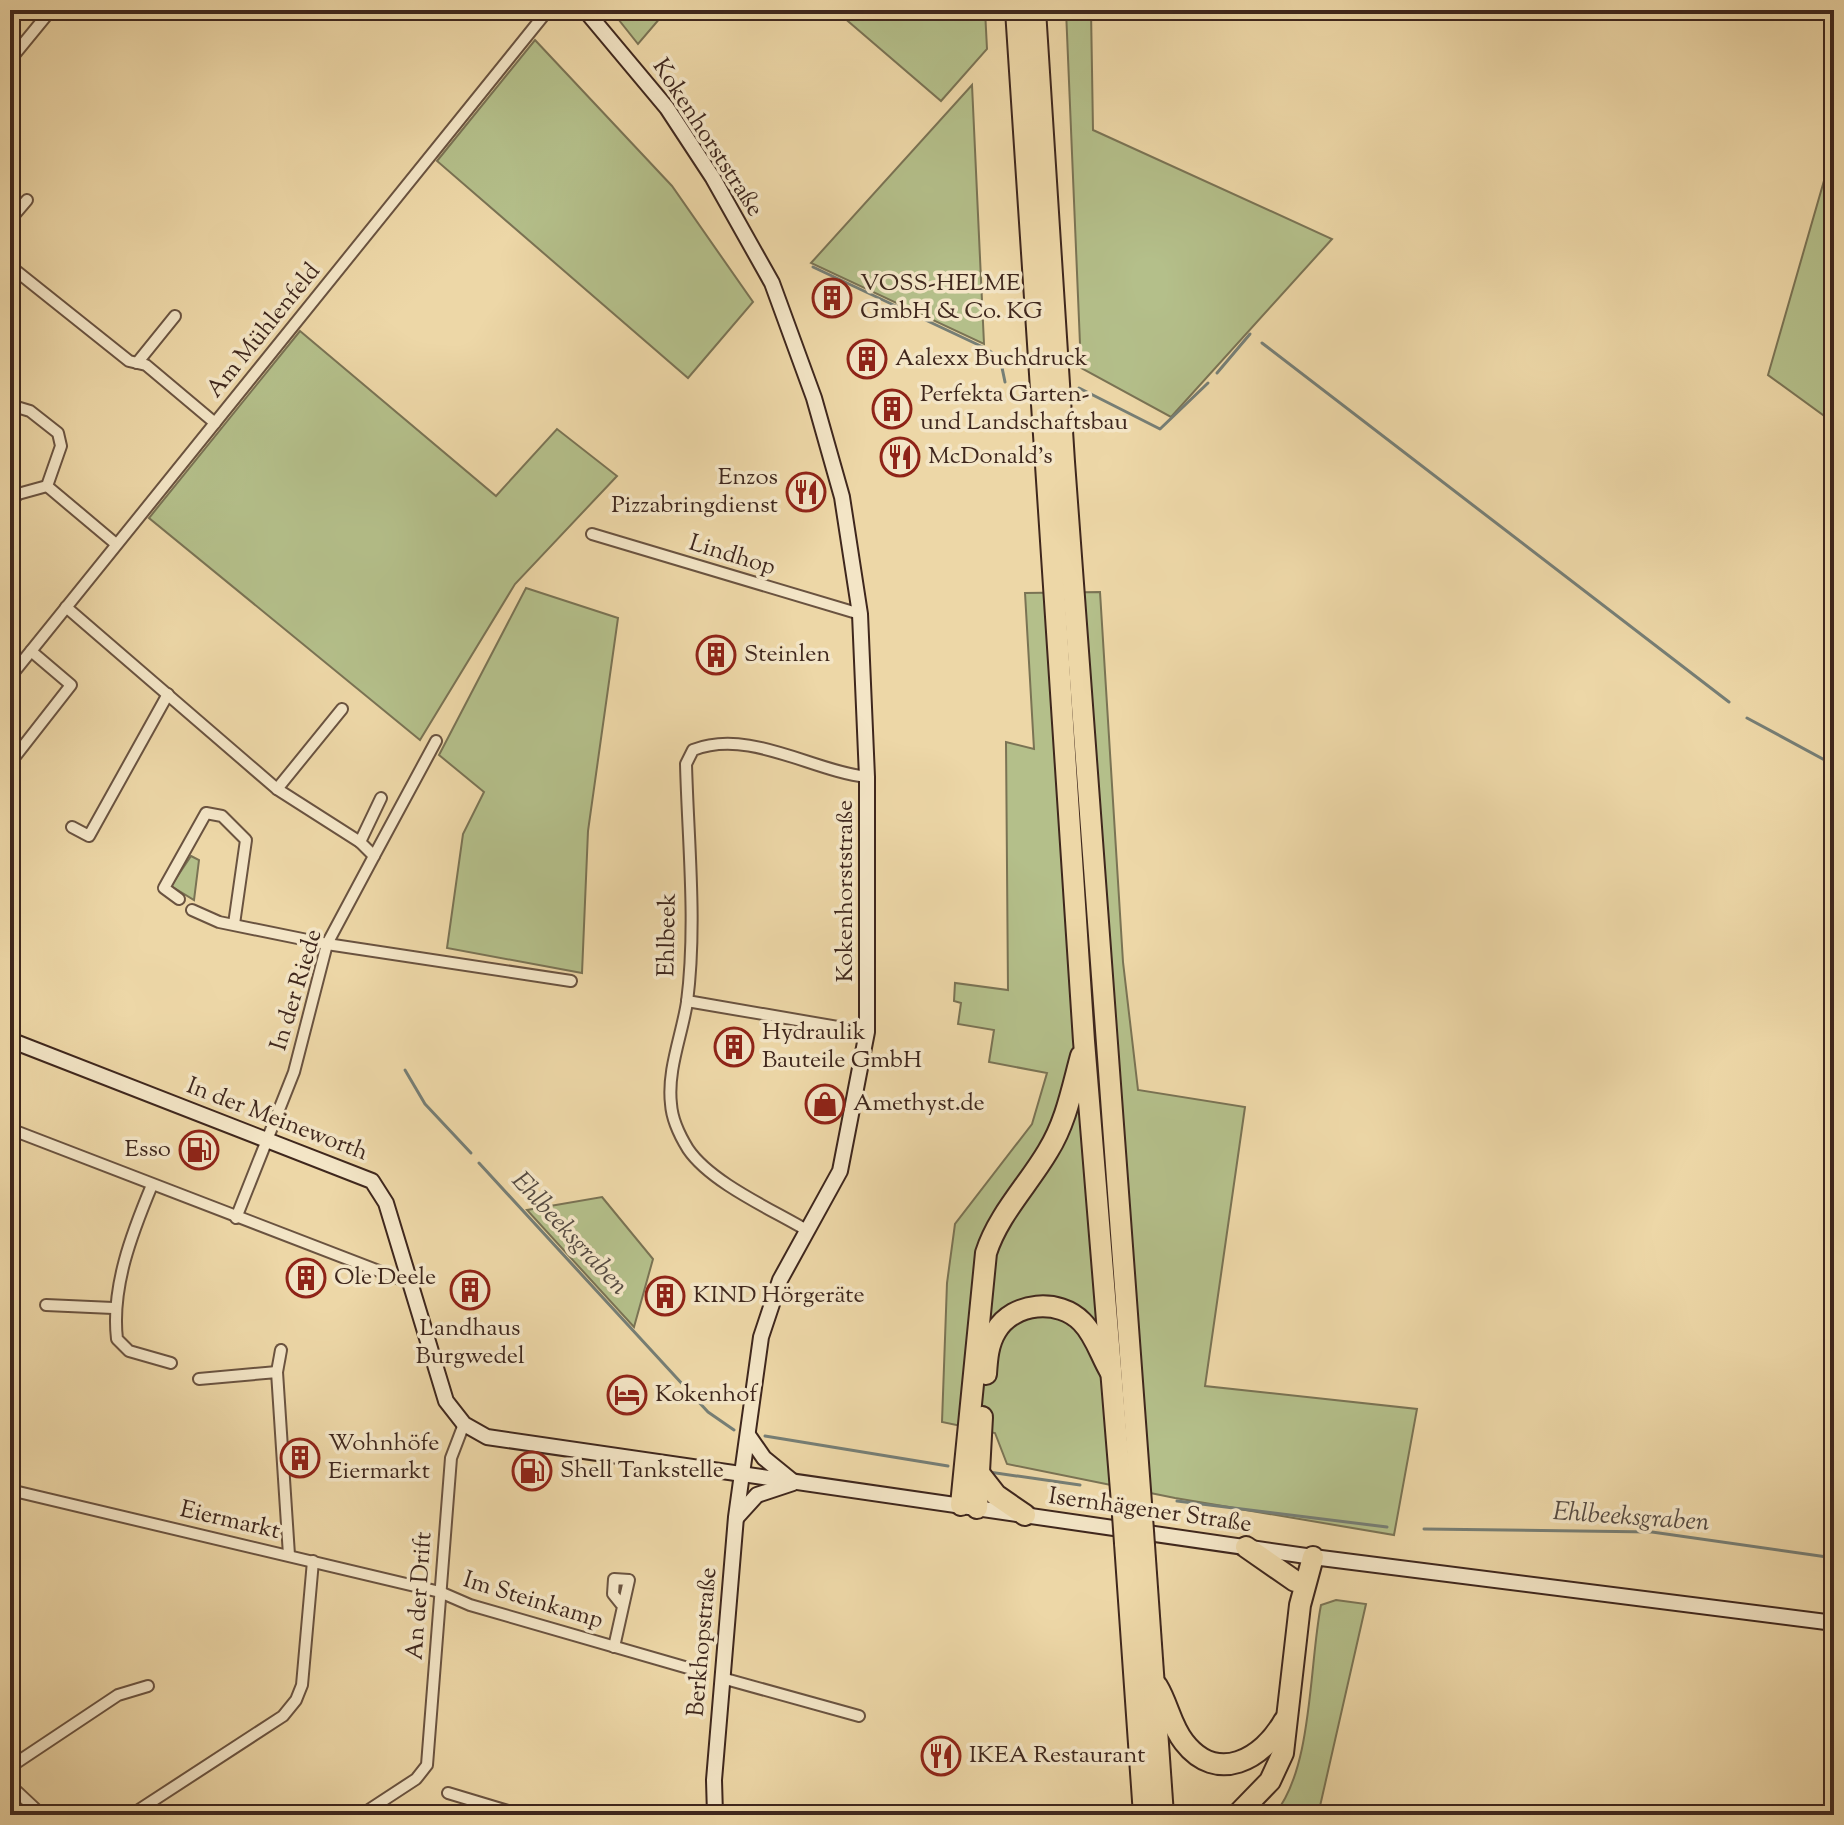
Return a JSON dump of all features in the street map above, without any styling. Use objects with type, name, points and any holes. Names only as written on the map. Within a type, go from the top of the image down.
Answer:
[{"type":"highway","points":[[1016,10],[1084,1041],[1114,1378],[1132,1516]]},
{"type":"highway","points":[[1035,10],[1134,1544],[1144,1815]]},
{"type":"highway","points":[[969,1506],[986,1253],[999,1223],[1057,1137],[1070,1100],[1084,1041]]},
{"type":"highway","points":[[969,1506],[978,1472],[989,1347],[1001,1323],[1010,1316],[1044,1305],[1070,1313],[1091,1333],[1114,1378]]},
{"type":"highway","points":[[978,1472],[996,1495],[1025,1515]]},
{"type":"highway","points":[[1134,1544],[1154,1683],[1163,1815]]},
{"type":"highway","points":[[1246,1547],[1269,1560],[1295,1581]]},
{"type":"highway","points":[[1300,1605],[1295,1581],[1306,1556]]},
{"type":"highway","points":[[1237,1815],[1270,1781],[1286,1737],[1306,1556]]},
{"type":"highway","points":[[1154,1683],[1169,1705],[1181,1739],[1199,1755],[1212,1761],[1241,1762],[1258,1754],[1275,1737],[1287,1716]]},
{"type":"main road","name":"Kokenhorststraße","points":[[585,10],[667,108],[713,178],[755,256],[756,268],[775,299],[814,398],[842,497],[860,614],[867,777],[867,1032],[847,1149],[834,1186],[780,1280],[765,1320],[743,1473]]},
{"type":"main road","name":"In der Meineworth","points":[[10,1040],[372,1181],[386,1203],[446,1401],[464,1424]]},
{"type":"main road","name":"Isernhägener Straße","points":[[464,1424],[500,1441],[743,1473],[1306,1556],[1834,1623]]},
{"type":"main road","points":[[748,1435],[764,1458],[795,1481]]},
{"type":"main road","name":"Berkhopstraße","points":[[715,1815],[714,1780],[722,1678],[736,1517],[743,1473]]},
{"type":"main road","points":[[736,1517],[757,1495],[795,1481]]},
{"type":"street","points":[[10,60],[51,10]]},
{"type":"street","name":"Am Mühlenfeld","points":[[10,677],[548,10]]},
{"type":"street","points":[[10,220],[27,200]]},
{"type":"street","points":[[10,266],[129,361],[146,365],[215,423]]},
{"type":"street","points":[[137,363],[175,316]]},
{"type":"street","points":[[10,405],[30,411],[58,433],[61,446],[47,486]]},
{"type":"street","points":[[10,503],[18,494],[47,486]]},
{"type":"street","points":[[47,486],[116,544]]},
{"type":"street","name":"Lindhop","points":[[592,534],[860,614]]},
{"type":"street","points":[[66,607],[277,789],[360,842],[374,856]]},
{"type":"street","points":[[10,763],[71,685],[31,651]]},
{"type":"street","points":[[72,827],[89,836],[168,694]]},
{"type":"street","points":[[277,789],[342,709]]},
{"type":"street","name":"In der Riede","points":[[236,1218],[294,1072],[327,944],[436,741]]},
{"type":"street","name":"Ehlbeek","points":[[808,1231],[709,1171],[690,1151],[678,1130],[670,1101],[687,1001],[686,764],[693,750],[718,745],[765,749],[867,777]]},
{"type":"street","points":[[360,842],[381,798]]},
{"type":"street","points":[[179,899],[164,888],[206,813],[222,816],[246,840],[234,924]]},
{"type":"street","points":[[192,910],[206,919],[327,944],[571,981]]},
{"type":"street","points":[[687,1001],[867,1032]]},
{"type":"street","points":[[10,1129],[410,1283]]},
{"type":"street","points":[[152,1185],[137,1221],[113,1308],[117,1339],[129,1351],[171,1363]]},
{"type":"street","points":[[46,1305],[113,1308]]},
{"type":"street","points":[[281,1350],[277,1372],[289,1555]]},
{"type":"street","points":[[199,1379],[277,1372]]},
{"type":"street","name":"An der Drift","points":[[361,1815],[424,1772],[427,1765],[451,1458],[464,1424]]},
{"type":"street","name":"Eiermarkt","points":[[10,1490],[440,1592]]},
{"type":"street","points":[[131,1815],[283,1716],[296,1700],[302,1685],[313,1561]]},
{"type":"street","name":"Im Steinkamp","points":[[440,1592],[470,1605],[702,1672]]},
{"type":"street","name":"Im Steinkamp","points":[[614,1647],[621,1604]]},
{"type":"street","points":[[722,1678],[859,1716]]},
{"type":"street","points":[[10,1767],[118,1695],[148,1686]]},
{"type":"street","points":[[10,1785],[42,1815]]},
{"type":"street","points":[[448,1793],[521,1815]]},
{"type":"green space","points":[[611,10],[667,10],[638,44]]},
{"type":"green space","points":[[835,10],[985,10],[987,49],[941,101]]},
{"type":"green space","points":[[1066,10],[1091,10],[1093,130],[1332,239],[1171,417],[1081,368]]},
{"type":"green space","points":[[535,40],[672,186],[753,302],[688,378],[437,161]]},
{"type":"green space","points":[[972,85],[984,344],[811,263]]},
{"type":"green space","points":[[1834,146],[1834,423],[1768,375]]},
{"type":"green space","points":[[300,331],[496,496],[557,429],[617,476],[515,584],[420,740],[149,518]]},
{"type":"green space","points":[[526,588],[618,618],[588,831],[582,973],[447,948],[463,834],[484,792],[439,755]]},
{"type":"green space","points":[[1100,592],[1123,962],[1138,1090],[1245,1107],[1205,1386],[1417,1409],[1394,1535],[1175,1498],[1007,1464],[995,1433],[942,1422],[947,1283],[955,1224],[1032,1124],[1047,1073],[989,1062],[994,1030],[958,1024],[961,1003],[954,1001],[955,983],[1008,990],[1006,742],[1034,749],[1025,593]]},
{"type":"green space","points":[[191,856],[199,860],[194,900],[171,886]]},
{"type":"green space","points":[[602,1197],[653,1259],[634,1327],[527,1210]]},
{"type":"green space","points":[[1336,1600],[1366,1604],[1318,1815],[1274,1815],[1287,1795],[1303,1744],[1321,1605]]},
{"type":"waterway","points":[[813,267],[985,348],[1000,358],[1005,382]]},
{"type":"waterway","points":[[1217,373],[1250,334]]},
{"type":"waterway","points":[[1262,343],[1729,702]]},
{"type":"waterway","points":[[1079,388],[1160,429],[1208,383]]},
{"type":"waterway","points":[[1747,718],[1834,765]]},
{"type":"waterway","name":"Ehlbeeksgraben","points":[[405,1070],[425,1104],[471,1153]]},
{"type":"waterway","name":"Ehlbeeksgraben","points":[[479,1163],[708,1412],[734,1430]]},
{"type":"waterway","name":"Ehlbeeksgraben","points":[[765,1436],[948,1466]]},
{"type":"waterway","name":"Ehlbeeksgraben","points":[[989,1472],[1080,1485]]},
{"type":"waterway","name":"Ehlbeeksgraben","points":[[1177,1501],[1387,1527]]},
{"type":"waterway","name":"Ehlbeeksgraben","points":[[1424,1529],[1652,1532],[1834,1558]]},
{"type":"place","name":"VOSS-HELME GmbH & Co. KG","points":[[832,298]]},
{"type":"place","name":"Aalexx Buchdruck","points":[[867,359]]},
{"type":"place","name":"Perfekta Garten- und Landschaftsbau","points":[[892,409]]},
{"type":"place","name":"McDonald's","points":[[900,457]]},
{"type":"place","name":"Enzos Pizzabringdienst","points":[[806,492]]},
{"type":"place","name":"Steinlen","points":[[716,655]]},
{"type":"place","name":"Hydraulik Bauteile GmbH","points":[[734,1047]]},
{"type":"place","name":"Amethyst.de","points":[[825,1104]]},
{"type":"place","name":"Esso","points":[[199,1150]]},
{"type":"place","name":"Ole Deele","points":[[306,1278]]},
{"type":"place","name":"Landhaus Burgwedel","points":[[470,1290]]},
{"type":"place","name":"KIND Hörgeräte","points":[[665,1296]]},
{"type":"place","name":"Kokenhof","points":[[627,1395]]},
{"type":"place","name":"Wohnhöfe Eiermarkt","points":[[300,1458]]},
{"type":"place","name":"Shell Tankstelle","points":[[532,1471]]},
{"type":"place","name":"IKEA Restaurant","points":[[941,1756]]}]
